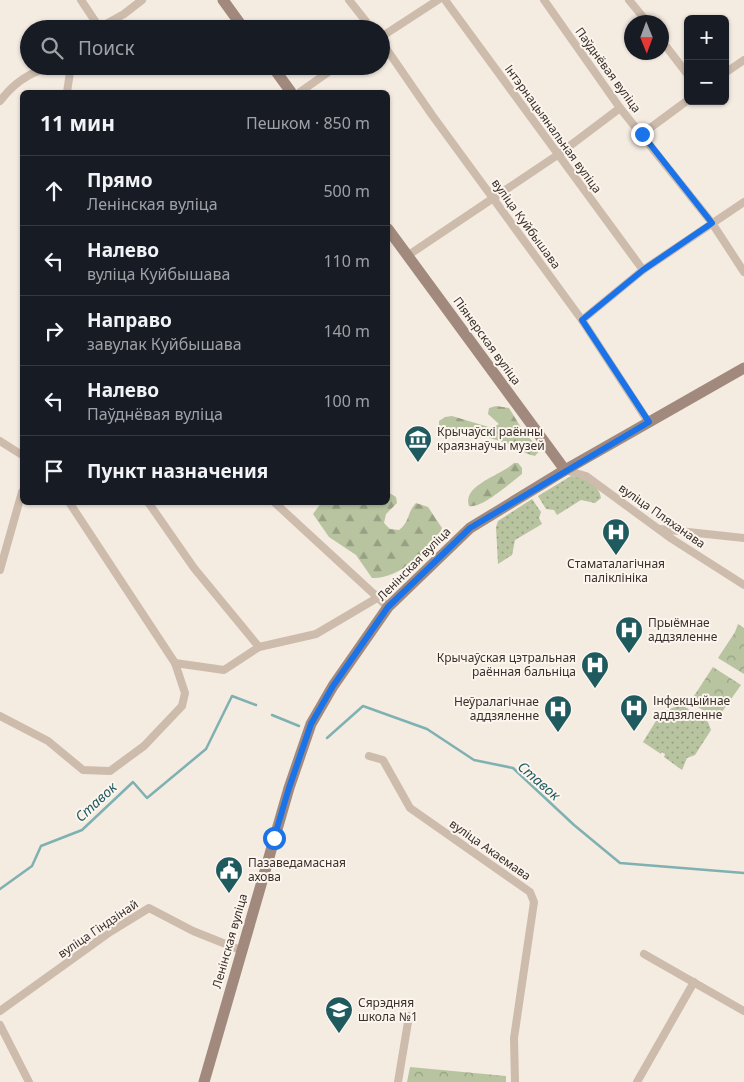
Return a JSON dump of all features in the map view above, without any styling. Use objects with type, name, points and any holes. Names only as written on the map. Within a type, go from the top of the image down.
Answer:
[{"type":"main road","points":[[223,0],[237,20]]},
{"type":"main road","points":[[279,75],[290,90]]},
{"type":"main road","name":"Піянерская вуліца","points":[[390,232],[565,470]]},
{"type":"main road","name":"Ленінская вуліца","points":[[204,1082],[289,788],[311,724],[333,686],[388,607],[470,528],[565,470],[744,368]]},
{"type":"street","points":[[81,0],[93,20]]},
{"type":"street","points":[[113,20],[142,0]]},
{"type":"street","points":[[349,0],[365,20]]},
{"type":"street","points":[[390,33],[438,0]]},
{"type":"street","name":"Інтэрнацыянальная вуліца","points":[[445,0],[643,270]]},
{"type":"street","name":"Паўднёвая вуліца","points":[[544,0],[620,108],[712,223],[744,272]]},
{"type":"street","points":[[629,0],[641,15]]},
{"type":"street","points":[[669,50],[684,70]]},
{"type":"street","name":"вуліца Куйбышава","points":[[390,52],[582,320],[649,422]]},
{"type":"street","points":[[729,71],[744,60]]},
{"type":"street","points":[[0,101],[16,83],[30,75]]},
{"type":"street","points":[[67,90],[69,75]]},
{"type":"street","points":[[303,90],[324,75]]},
{"type":"street","points":[[642,134],[684,103]]},
{"type":"street","points":[[407,256],[559,154],[620,108]]},
{"type":"street","points":[[582,320],[643,270],[744,202]]},
{"type":"street","points":[[0,441],[20,454]]},
{"type":"street","name":"вуліца Пляханава","points":[[565,470],[586,476],[658,529],[744,585]]},
{"type":"street","points":[[0,570],[20,499]]},
{"type":"street","points":[[0,716],[48,741],[84,770],[110,771],[144,746],[182,706],[185,692],[175,662],[71,505]]},
{"type":"street","points":[[150,505],[194,568],[258,647]]},
{"type":"street","points":[[277,505],[388,607]]},
{"type":"street","points":[[658,529],[744,538]]},
{"type":"street","points":[[175,662],[224,670],[258,647],[316,634],[377,598]]},
{"type":"street","name":"вуліца Акаемава","points":[[369,756],[383,760],[410,808],[530,892],[534,902],[514,1038],[515,1082]]},
{"type":"street","name":"вуліца Гіндзінай","points":[[0,1011],[110,932],[149,908],[193,931],[243,951]]},
{"type":"street","points":[[644,954],[744,1011]]},
{"type":"street","points":[[637,1082],[694,982]]},
{"type":"street","points":[[398,1082],[409,1016]]},
{"type":"street","points":[[0,1025],[29,1082]]},
{"type":"green space","points":[[496,406],[509,408],[525,434],[541,449],[535,456],[489,438],[444,435],[439,429],[439,421],[445,417],[452,416],[492,428],[499,424],[488,414],[489,408]]},
{"type":"green space","points":[[514,463],[518,463],[522,468],[522,474],[488,500],[475,506],[469,506],[468,499],[476,487]]},
{"type":"green space","points":[[571,476],[590,482],[600,493],[601,498],[595,503],[581,500],[557,515],[554,510],[546,509],[538,496]]},
{"type":"green space","points":[[390,493],[396,497],[397,503],[386,514],[384,523],[390,529],[399,530],[403,527],[416,503],[428,507],[442,528],[438,537],[413,562],[392,574],[372,578],[356,555],[329,537],[313,514],[320,505],[390,505]]},
{"type":"green space","points":[[532,499],[541,512],[539,518],[542,524],[515,540],[512,555],[498,564],[496,527],[498,521]]},
{"type":"green space","points":[[738,624],[744,628],[744,674],[718,658]]},
{"type":"green space","points":[[713,667],[741,685],[719,716],[714,717],[690,702]]},
{"type":"green space","points":[[682,705],[708,722],[711,730],[695,755],[687,758],[682,770],[664,757],[665,754],[662,752],[661,754],[643,742],[662,711]]},
{"type":"green space","points":[[410,1067],[506,1076],[506,1082],[407,1082]]},
{"type":"waterway","name":"Ставок","points":[[0,889],[32,866],[41,846],[82,830],[133,782],[147,798],[206,749],[232,696],[256,705]]},
{"type":"waterway","name":"Ставок","points":[[327,738],[363,706],[427,729],[474,760],[513,768],[574,825],[620,863],[744,873]]},
{"type":"waterway","name":"Ставок","points":[[272,715],[299,726]]},
{"type":"place","name":"Крычаўскі раённы краязнаўчы музей","points":[[418,463]]},
{"type":"place","name":"Стаматалагічная паліклініка","points":[[616,556]]},
{"type":"place","name":"Прыёмнае аддзяленне","points":[[629,654]]},
{"type":"place","name":"Крычаўская цэтральная раённая бальніца","points":[[595,689]]},
{"type":"place","name":"Інфекцыйнае аддзяленне","points":[[634,732]]},
{"type":"place","name":"Неўралагічнае аддзяленне","points":[[558,733]]},
{"type":"place","name":"Пазаведамасная ахова","points":[[229,894]]},
{"type":"place","name":"Сярэдняя школа №1","points":[[339,1034]]},
{"type":"route","points":[[274,838],[311,724],[355,652],[388,607],[470,528],[649,422],[582,320],[643,270],[712,223],[642,134]]}]
